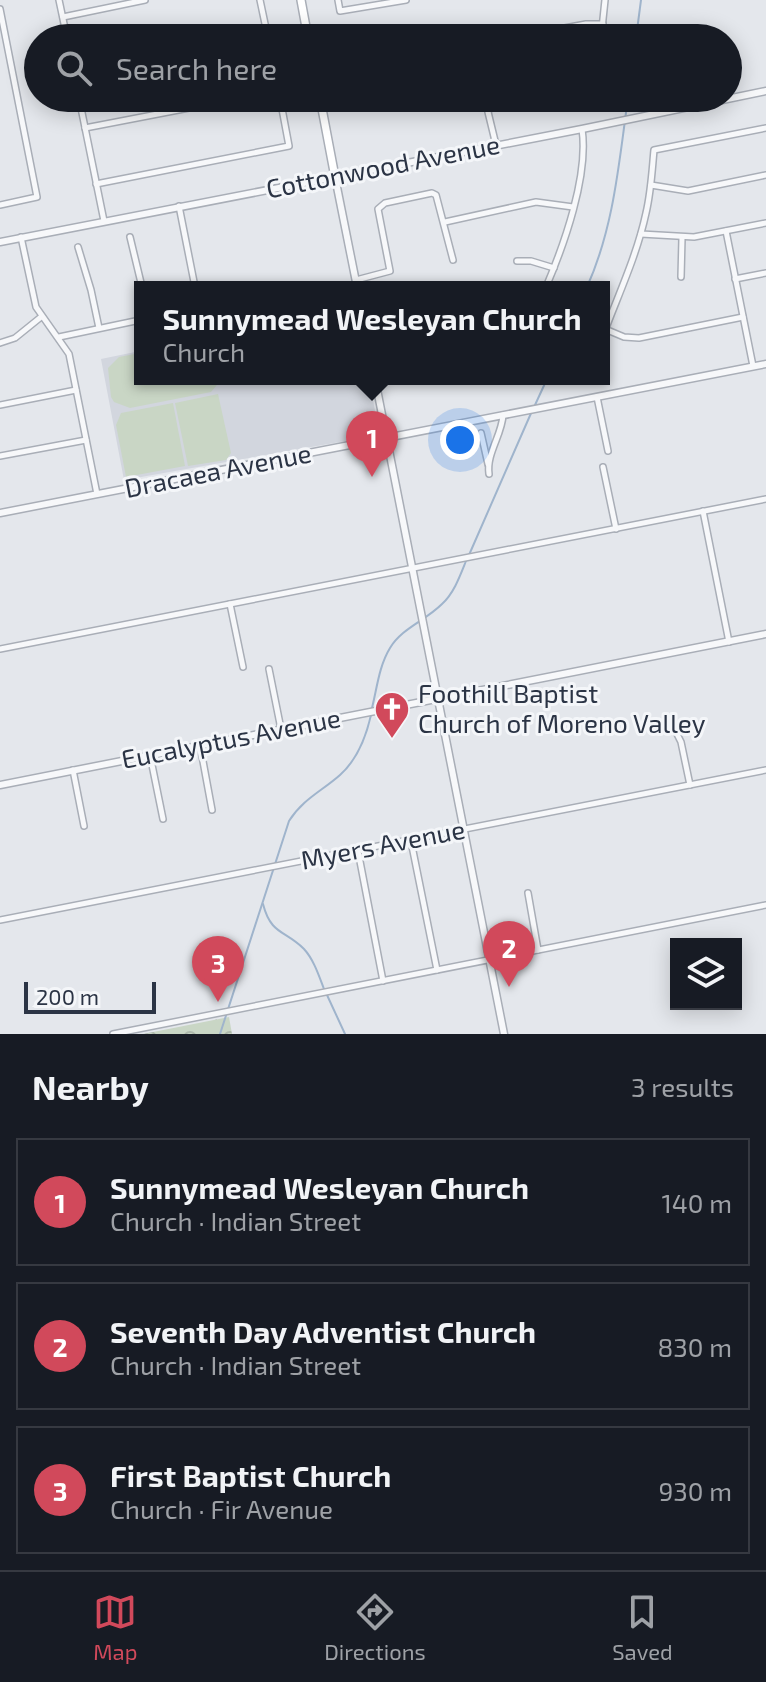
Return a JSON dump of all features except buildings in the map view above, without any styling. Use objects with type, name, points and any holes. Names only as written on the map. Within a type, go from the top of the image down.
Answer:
[{"type":"main road","points":[[301,0],[305,24]]},
{"type":"main road","points":[[323,112],[335,177]]},
{"type":"street","points":[[59,0],[64,24]]},
{"type":"street","points":[[63,17],[145,0]]},
{"type":"street","points":[[260,0],[265,24]]},
{"type":"street","points":[[338,0],[340,11],[406,0]]},
{"type":"street","points":[[586,24],[603,24],[605,0]]},
{"type":"street","points":[[0,9],[37,197],[0,205]]},
{"type":"street","name":"Cottonwood Avenue","points":[[742,96],[766,91]]},
{"type":"street","points":[[82,112],[104,221]]},
{"type":"street","points":[[85,128],[168,112]]},
{"type":"street","points":[[96,184],[289,146],[283,112]]},
{"type":"street","points":[[488,112],[496,145]]},
{"type":"street","name":"Cottonwood Avenue","points":[[0,242],[665,112]]},
{"type":"street","points":[[610,319],[641,234],[654,150],[766,128]]},
{"type":"street","points":[[549,281],[573,207],[584,144],[582,129]]},
{"type":"street","points":[[651,185],[688,191],[766,175]]},
{"type":"street","points":[[335,177],[356,281]]},
{"type":"street","points":[[362,281],[390,271],[378,214],[380,205],[432,193],[439,199],[453,260]]},
{"type":"street","points":[[445,222],[536,202],[573,207]]},
{"type":"street","points":[[179,206],[194,281]]},
{"type":"street","points":[[641,234],[682,238],[766,223]]},
{"type":"street","points":[[726,231],[753,366]]},
{"type":"street","points":[[21,237],[34,299],[41,317],[69,354],[97,494]]},
{"type":"street","points":[[130,237],[141,281]]},
{"type":"street","points":[[681,277],[682,238]]},
{"type":"street","points":[[78,247],[99,328]]},
{"type":"street","points":[[517,261],[531,261],[554,268]]},
{"type":"street","points":[[735,279],[766,273]]},
{"type":"street","points":[[0,343],[15,338],[41,317]]},
{"type":"street","points":[[610,333],[639,338],[743,317]]},
{"type":"street","points":[[59,337],[134,321]]},
{"type":"street","name":"Dracaea Avenue","points":[[0,513],[766,364]]},
{"type":"street","points":[[376,385],[504,1034]]},
{"type":"street","points":[[0,405],[76,390]]},
{"type":"street","points":[[597,397],[608,451]]},
{"type":"street","points":[[488,464],[502,429],[503,415]]},
{"type":"street","points":[[481,433],[489,474]]},
{"type":"street","points":[[0,456],[86,440]]},
{"type":"street","points":[[483,443],[498,440]]},
{"type":"street","points":[[603,467],[616,529]]},
{"type":"street","points":[[0,649],[766,499]]},
{"type":"street","points":[[703,511],[729,642]]},
{"type":"street","points":[[230,604],[243,667]]},
{"type":"street","name":"Eucalyptus Avenue","points":[[0,785],[766,634]]},
{"type":"street","points":[[269,669],[281,729]]},
{"type":"street","points":[[675,730],[681,742],[690,785]]},
{"type":"street","points":[[200,745],[212,810]]},
{"type":"street","points":[[150,755],[163,819]]},
{"type":"street","points":[[73,770],[84,826]]},
{"type":"street","name":"Myers Avenue","points":[[0,920],[766,770]]},
{"type":"street","points":[[411,841],[437,970]]},
{"type":"street","points":[[358,851],[383,981]]},
{"type":"street","points":[[528,893],[538,950]]},
{"type":"street","points":[[113,1034],[766,905]]},
{"type":"shaded area","points":[[134,352],[134,385],[370,385],[379,432],[374,436],[124,480],[101,359]]},
{"type":"green space","points":[[134,354],[134,385],[217,385],[211,392],[130,408],[114,402],[111,397],[108,368],[119,357]]},
{"type":"green space","points":[[218,394],[231,453],[226,460],[188,466],[175,403]]},
{"type":"green space","points":[[173,403],[185,466],[126,477],[116,425],[121,413]]},
{"type":"green space","points":[[229,1017],[232,1034],[143,1034]]},
{"type":"waterway","points":[[638,24],[641,0]]},
{"type":"waterway","points":[[589,281],[609,218],[626,112]]},
{"type":"waterway","points":[[535,405],[544,385]]},
{"type":"waterway","points":[[469,555],[532,411]]},
{"type":"waterway","points":[[372,708],[390,648],[401,635],[446,600],[466,561]]},
{"type":"waterway","points":[[220,1034],[289,821],[300,807],[352,762],[364,739],[371,715]]},
{"type":"waterway","points":[[263,904],[274,927],[308,953],[324,989]]},
{"type":"waterway","points":[[327,995],[345,1034]]},
{"type":"place","name":"Sunnymead Wesleyan Church","points":[[372,477]]},
{"type":"place","name":"Foothill Baptist Church of Moreno Valley","points":[[392,740]]},
{"type":"place","name":"Seventh Day Adventist Church","points":[[509,987]]},
{"type":"place","name":"First Baptist Church","points":[[218,1002]]}]
